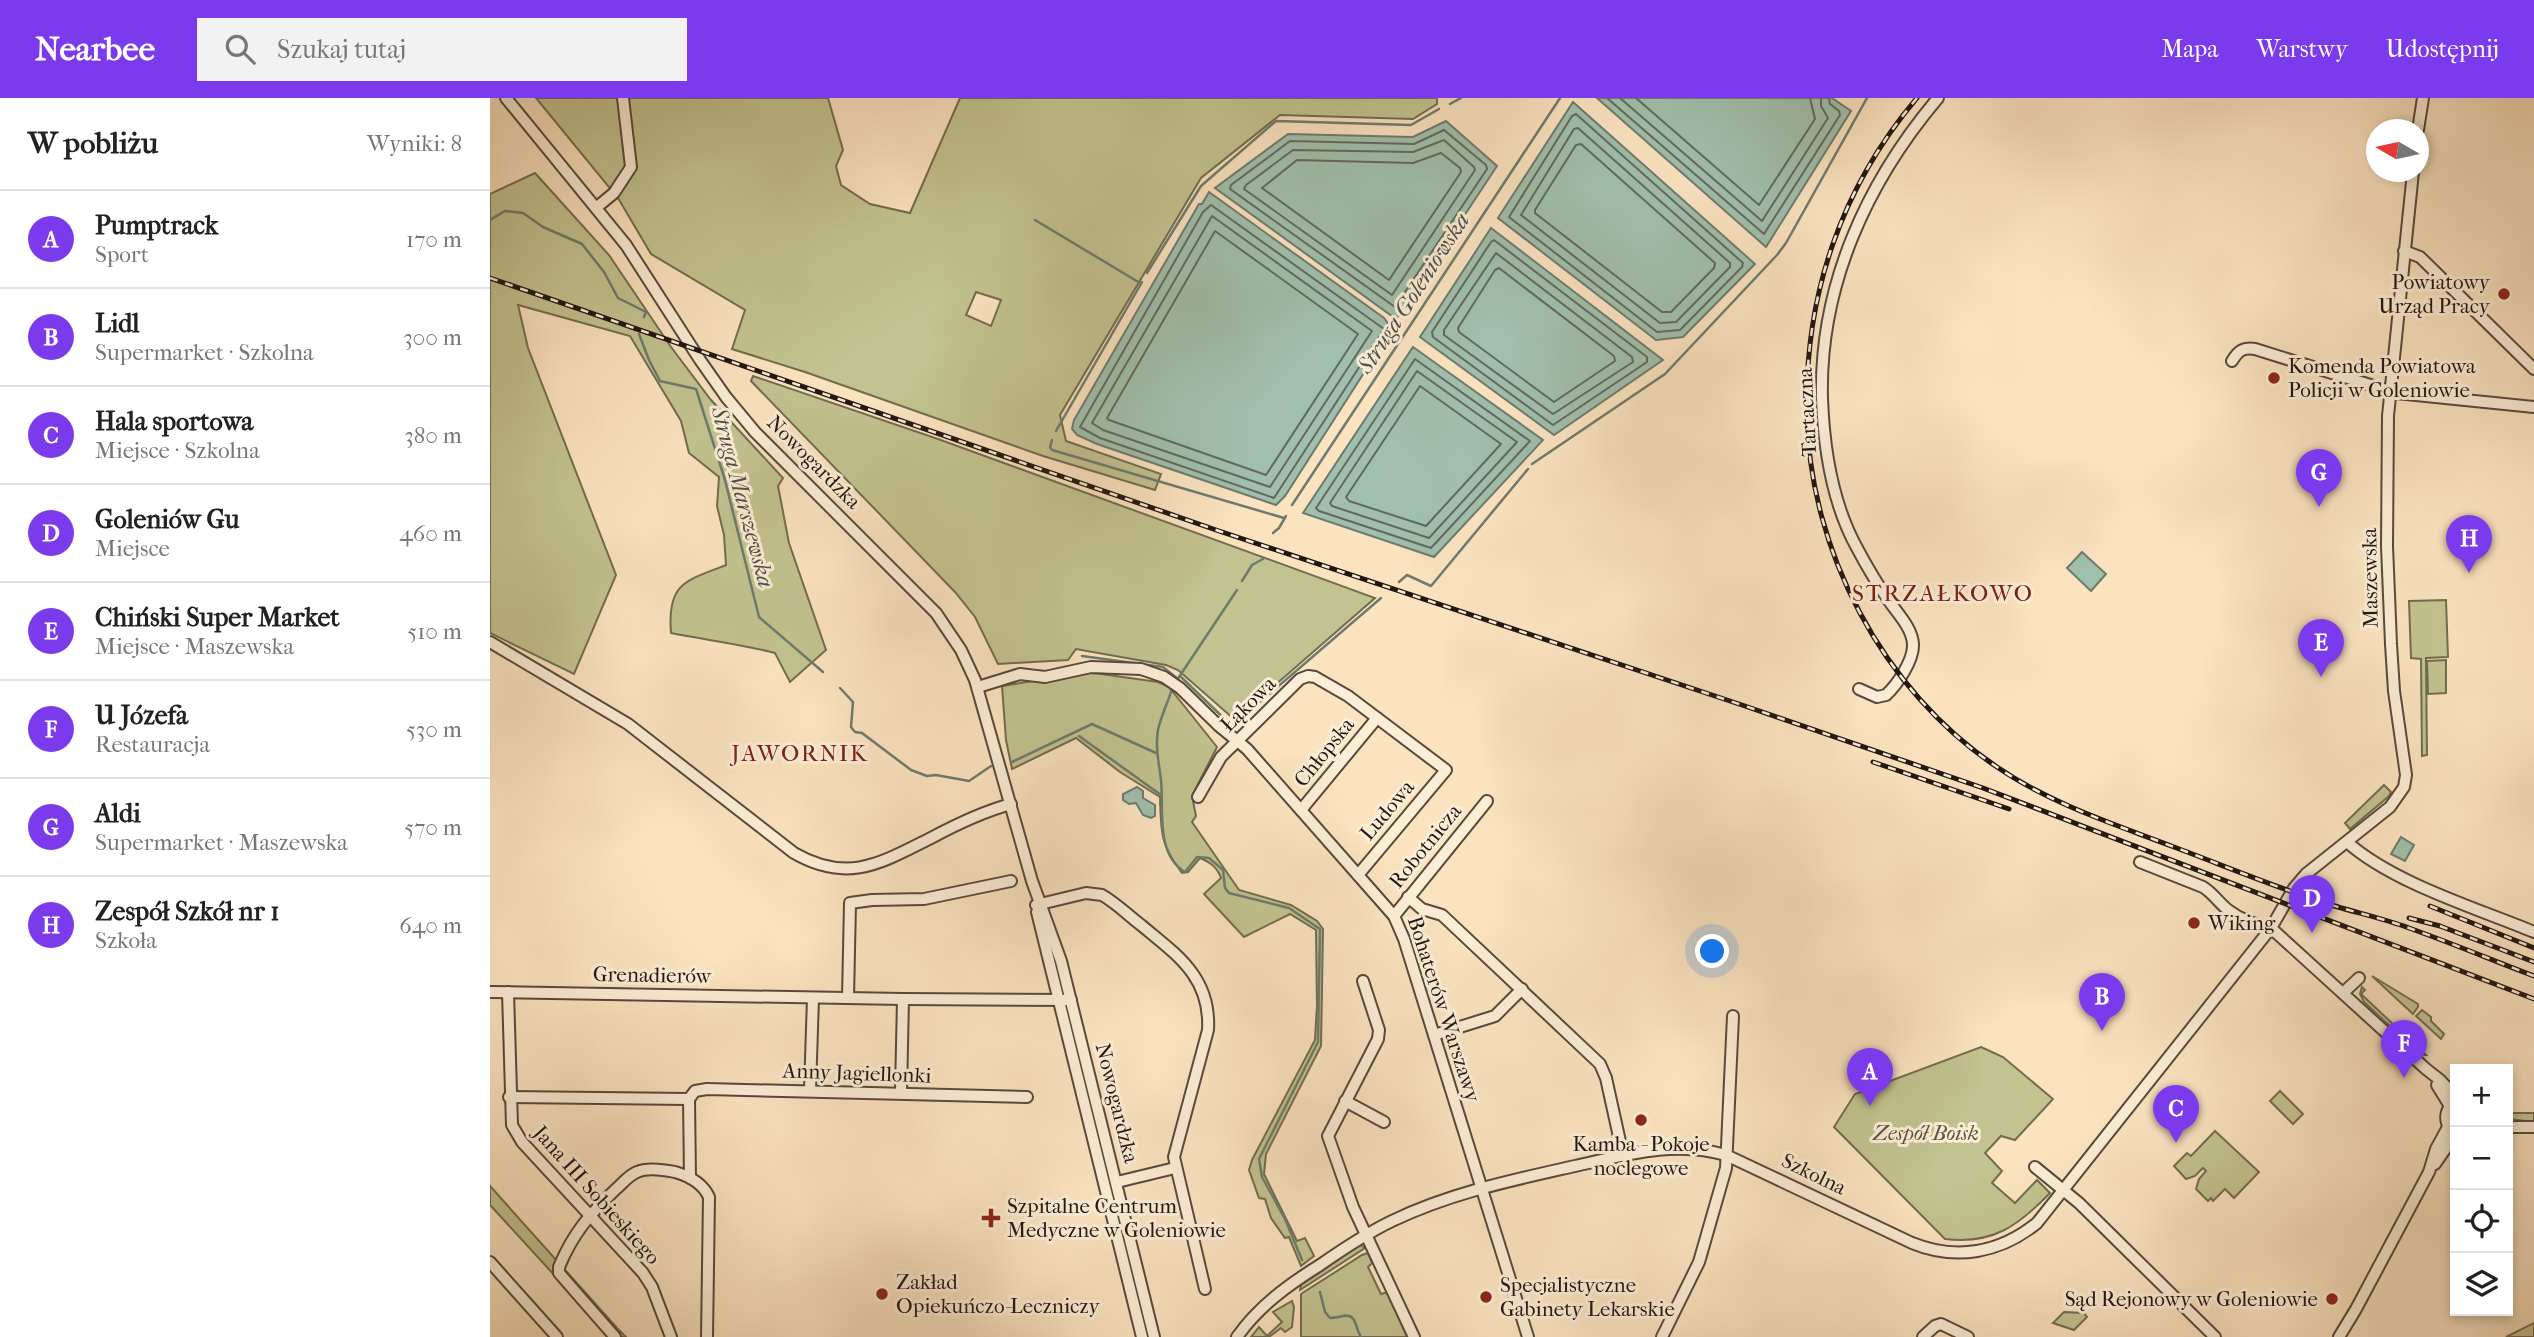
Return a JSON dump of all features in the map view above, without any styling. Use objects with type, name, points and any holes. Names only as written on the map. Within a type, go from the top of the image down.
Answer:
[{"type":"street","name":"Nowogardzka","points":[[506,98],[626,245],[726,397],[755,432],[936,613],[961,650],[978,687],[1039,905],[1059,1000],[1142,1337]]},
{"type":"street","points":[[597,207],[614,193],[631,167],[622,98]]},
{"type":"street","name":"Tartaczna","points":[[1859,689],[1877,697],[1886,695],[1908,662],[1913,645],[1908,629],[1856,547],[1841,513],[1830,474],[1824,431],[1822,398],[1825,349],[1840,269],[1867,201],[1910,131],[1938,98]]},
{"type":"street","points":[[2420,119],[2423,98]]},
{"type":"street","name":"Maszewska","points":[[2271,928],[2305,874],[2390,807],[2404,787],[2406,775],[2394,691],[2388,593],[2390,391],[2412,182]]},
{"type":"street","points":[[2404,251],[2420,257],[2534,369]]},
{"type":"street","points":[[2232,361],[2242,349],[2255,349],[2390,391],[2534,407]]},
{"type":"street","points":[[490,642],[628,724],[783,844],[816,864],[848,869],[875,865],[975,816],[1011,804]]},
{"type":"street","name":"Bohaterów Warszawy","points":[[978,687],[1020,674],[1045,677],[1091,667],[1141,669],[1164,677],[1239,741],[1394,916],[1405,939],[1528,1337]]},
{"type":"street","name":"Łąkowa","points":[[1198,797],[1221,757],[1300,680],[1308,676],[1321,680],[1377,718]]},
{"type":"street","name":"Ludowa","points":[[1358,875],[1446,770],[1377,718]]},
{"type":"street","name":"Chłopska","points":[[1301,810],[1377,718]]},
{"type":"street","name":"Robotnicza","points":[[1394,916],[1487,801]]},
{"type":"street","points":[[2347,842],[2358,852],[2421,886],[2534,932]]},
{"type":"street","points":[[2140,862],[2203,887],[2228,910],[2249,922],[2271,928],[2426,1069],[2450,1097]]},
{"type":"street","points":[[848,998],[850,903],[924,899],[1011,881]]},
{"type":"street","points":[[1039,905],[1086,893],[1102,895],[1183,960],[1199,982],[1207,1009],[1208,1030],[1176,1147],[1175,1168],[1205,1289]]},
{"type":"street","points":[[1408,897],[1422,909],[1442,915],[1600,1064],[1606,1077],[1623,1155]]},
{"type":"street","name":"Nowogardzka","points":[[1039,905],[1061,961],[1154,1337]]},
{"type":"street","name":"Szkolna","points":[[1237,1337],[1247,1322],[1280,1291],[1394,1220],[1482,1188],[1653,1149],[1682,1148],[1726,1155],[1912,1242],[1949,1253],[1986,1250],[2014,1240],[2037,1223],[2064,1192],[2271,928]]},
{"type":"street","points":[[2343,993],[2359,978]]},
{"type":"street","points":[[1363,981],[1379,1035],[1328,1136],[1353,1207],[1414,1337]]},
{"type":"street","points":[[1434,1035],[1495,1016],[1522,989]]},
{"type":"street","name":"Grenadierów","points":[[490,992],[1071,1000]]},
{"type":"street","name":"Jana III Sobieskiego","points":[[508,992],[510,1118],[516,1133],[648,1280],[671,1337]]},
{"type":"street","points":[[810,1090],[813,998]]},
{"type":"street","points":[[901,1092],[904,999]]},
{"type":"street","points":[[1662,1337],[1699,1262],[1725,1171],[1732,1016]]},
{"type":"street","name":"Anny Jagiellonki","points":[[509,1097],[689,1099],[700,1089],[1027,1097]]},
{"type":"street","points":[[689,1099],[690,1178]]},
{"type":"street","points":[[1345,1101],[1384,1122]]},
{"type":"street","points":[[2450,1108],[2445,1116],[2450,1126]]},
{"type":"street","points":[[2339,1337],[2429,1172],[2436,1149],[2450,1135]]},
{"type":"street","points":[[2035,1167],[2079,1203],[2215,1337]]},
{"type":"street","points":[[1117,1182],[1175,1168]]},
{"type":"street","points":[[615,1337],[559,1273],[564,1255],[589,1215],[639,1171],[670,1171],[690,1178],[703,1187],[709,1197],[707,1337]]},
{"type":"street","points":[[491,1264],[557,1337]]},
{"type":"street","points":[[1923,1337],[1941,1324],[1968,1337]]},
{"type":"green space","points":[[536,98],[828,98],[843,150],[836,166],[841,185],[870,204],[910,213],[960,98],[1437,98],[1437,104],[1413,119],[1280,115],[1201,178],[1060,415],[1066,441],[1161,474],[1155,490],[1043,456],[732,349],[745,310],[651,254],[618,198]],"holes":[[[976,292],[1001,300],[991,326],[966,315]]]},
{"type":"green space","points":[[535,173],[609,255],[671,347],[711,400],[783,478],[778,486],[789,543],[826,650],[790,682],[775,653],[671,633],[672,604],[682,586],[700,575],[726,565],[724,535],[717,506],[719,477],[689,453],[681,421],[630,336],[518,305],[528,348],[616,575],[574,674],[490,633],[490,194]]},
{"type":"green space","points":[[753,376],[938,439],[1375,598],[1235,720],[1178,670],[1166,665],[1076,649],[1068,660],[998,664],[975,617],[955,592],[751,381]]},
{"type":"green space","points":[[2446,600],[2448,657],[2426,658],[2427,755],[2422,756],[2421,659],[2411,658],[2409,601]]},
{"type":"green space","points":[[2446,660],[2446,693],[2428,694],[2427,661]]},
{"type":"green space","points":[[1087,672],[1158,682],[1169,687],[1217,747],[1192,796],[1196,816],[1192,822],[1239,890],[1291,905],[1317,921],[1323,929],[1321,1046],[1266,1154],[1264,1174],[1297,1241],[1305,1238],[1314,1256],[1301,1266],[1289,1237],[1285,1238],[1271,1218],[1265,1199],[1259,1198],[1249,1170],[1315,1040],[1316,930],[1290,914],[1244,937],[1204,894],[1221,878],[1215,868],[1200,858],[1188,872],[1182,873],[1169,854],[1163,837],[1160,797],[1120,772],[1076,738],[1012,769],[1006,740],[1002,686]]},
{"type":"green space","points":[[2384,785],[2391,792],[2389,796],[2350,829],[2345,823]]},
{"type":"green space","points":[[2372,976],[2418,1004],[2413,1014]]},
{"type":"green space","points":[[2362,987],[2365,990],[2361,994],[2426,1055],[2421,1055],[2364,1002],[2360,994]]},
{"type":"green space","points":[[2422,1010],[2444,1034],[2441,1039],[2416,1016]]},
{"type":"green space","name":"Zespół Boisk","points":[[1981,1047],[2003,1057],[2053,1099],[2015,1140],[2001,1136],[1985,1153],[2002,1171],[1992,1183],[2015,1203],[2037,1180],[2050,1193],[2027,1215],[1991,1236],[1962,1240],[1945,1239],[1834,1127],[1855,1094]]},
{"type":"green space","points":[[2280,1091],[2303,1114],[2293,1124],[2270,1101]]},
{"type":"green space","points":[[2513,1113],[2534,1113],[2534,1122],[2513,1120]]},
{"type":"green space","points":[[2215,1131],[2259,1172],[2234,1198],[2225,1189],[2213,1201],[2211,1198],[2208,1201],[2196,1189],[2199,1179],[2206,1171],[2203,1168],[2195,1176],[2186,1179],[2174,1166],[2187,1153],[2191,1156]]},
{"type":"green space","points":[[490,1186],[626,1337],[611,1337],[490,1205]]},
{"type":"green space","points":[[1360,1245],[1365,1248],[1300,1290],[1301,1285]]},
{"type":"green space","points":[[1368,1253],[1372,1263],[1368,1267],[1381,1294],[1388,1292],[1407,1337],[1301,1337],[1301,1294]]},
{"type":"green space","points":[[1292,1301],[1292,1327],[1285,1332],[1281,1328],[1269,1337],[1251,1337],[1259,1327],[1267,1336],[1282,1322],[1273,1312]]},
{"type":"green space","points":[[2064,1312],[2084,1313],[2087,1317],[2074,1330],[2053,1323]]},
{"type":"green space","points":[[2534,1323],[2534,1337],[2506,1337]]},
{"type":"water","points":[[1597,98],[1832,98],[1851,111],[1766,247]]},
{"type":"water","points":[[1573,102],[1755,264],[1683,337],[1656,340],[1498,218]]},
{"type":"water","points":[[1446,121],[1497,166],[1396,319],[1215,188],[1288,134],[1413,137]]},
{"type":"water","points":[[1209,192],[1384,318],[1392,329],[1285,496],[1276,505],[1097,444],[1077,435],[1072,429],[1074,420],[1199,204],[1202,204]]},
{"type":"water","points":[[1491,228],[1663,360],[1554,435],[1420,337]]},
{"type":"water","points":[[1413,347],[1543,440],[1434,557],[1303,513]]},
{"type":"water","points":[[2082,552],[2106,574],[2091,591],[2067,568]]},
{"type":"water","points":[[1137,787],[1143,791],[1143,798],[1155,805],[1155,816],[1151,818],[1143,815],[1136,803],[1129,804],[1123,800],[1123,794]]},
{"type":"water","points":[[2401,837],[2414,845],[2405,861],[2391,854]]},
{"type":"waterway","points":[[1450,104],[1461,98]]},
{"type":"waterway","name":"Struga Goleniowska","points":[[1292,505],[1560,98]]},
{"type":"waterway","points":[[1532,464],[1665,374],[1777,255],[1867,98]]},
{"type":"waterway","points":[[1147,273],[1201,186],[1276,121],[1411,125],[1439,109]]},
{"type":"waterway","name":"Struga Marszewska","points":[[490,220],[505,211],[523,213],[543,227],[582,244],[604,272],[618,298],[646,312],[644,317]]},
{"type":"waterway","points":[[1035,220],[1140,283]]},
{"type":"waterway","points":[[1056,431],[1142,282]]},
{"type":"waterway","name":"Struga Marszewska","points":[[639,334],[660,381],[696,389],[725,480],[759,617],[823,672]]},
{"type":"waterway","points":[[1052,440],[1052,450],[1284,518]]},
{"type":"waterway","points":[[1399,582],[1407,575],[1431,586],[1528,469]]},
{"type":"waterway","name":"Struga Goleniowska","points":[[1273,533],[1286,516]]},
{"type":"waterway","name":"Struga Goleniowska","points":[[1242,581],[1252,565],[1263,559]]},
{"type":"waterway","name":"Struga Goleniowska","points":[[1177,680],[1237,590]]},
{"type":"waterway","points":[[1180,676],[1232,726],[1381,598]]},
{"type":"waterway","points":[[1082,656],[1163,667],[1178,679]]},
{"type":"waterway","name":"Struga Marszewska","points":[[840,688],[853,702],[851,727],[855,732],[862,733],[911,770],[927,776],[969,781],[991,766]]},
{"type":"waterway","name":"Struga Goleniowska","points":[[1172,689],[1159,725],[1157,743],[1163,830],[1169,854],[1175,864],[1185,872],[1197,857],[1209,858],[1223,870],[1225,888],[1229,893],[1289,908],[1320,929],[1318,1042],[1259,1159],[1262,1177],[1285,1219],[1302,1260]]},
{"type":"waterway","name":"Struga Marszewska","points":[[1012,762],[1092,724],[1156,753]]},
{"type":"waterway","points":[[1079,736],[1161,795]]},
{"type":"waterway","name":"Struga Goleniowska","points":[[1320,1292],[1325,1312],[1330,1318],[1351,1317],[1361,1337]]},
{"type":"railway","points":[[1917,98],[1890,133],[1848,206],[1820,286],[1808,370],[1807,414],[1811,465],[1822,516],[1838,565],[1860,613],[1887,658],[1920,699],[1956,736],[1997,767],[2061,803],[2264,882],[2409,928],[2534,976]]},
{"type":"railway","points":[[490,278],[1219,531],[1983,788],[2534,999]]},
{"type":"railway","points":[[1873,762],[2009,809]]},
{"type":"railway","points":[[2430,906],[2534,948]]},
{"type":"railway","points":[[2409,918],[2440,926],[2534,962]]},
{"type":"place","name":"Powiatowy Urząd Pracy","points":[[2504,294]]},
{"type":"place","name":"Komenda Powiatowa Policji w Goleniowie","points":[[2274,378]]},
{"type":"place","name":"Aldi","points":[[2319,507]]},
{"type":"place","name":"Zespół Szkół nr 1","points":[[2469,573]]},
{"type":"place","name":"Chiński Super Market","points":[[2321,677]]},
{"type":"place","name":"Wiking","points":[[2194,923]]},
{"type":"place","name":"Goleniów Gu","points":[[2312,933]]},
{"type":"place","name":"Lidl","points":[[2102,1031]]},
{"type":"place","name":"U Józefa","points":[[2404,1078]]},
{"type":"place","name":"Pumptrack","points":[[1870,1106]]},
{"type":"place","name":"Kamba - Pokoje noclegowe","points":[[1641,1120]]},
{"type":"place","name":"Hala sportowa","points":[[2176,1143]]},
{"type":"place","name":"Szpitalne Centrum Medyczne w Goleniowie","points":[[991,1218]]},
{"type":"place","name":"Zakład Opiekuńczo-Leczniczy","points":[[882,1294]]},
{"type":"place","name":"Specjalistyczne Gabinety Lekarskie","points":[[1486,1297]]},
{"type":"place","name":"Sąd Rejonowy w Goleniowie","points":[[2332,1299]]},
{"type":"district","name":"STRZAŁKOWO","points":[[1943,593]]},
{"type":"district","name":"JAWORNIK","points":[[800,753]]}]
